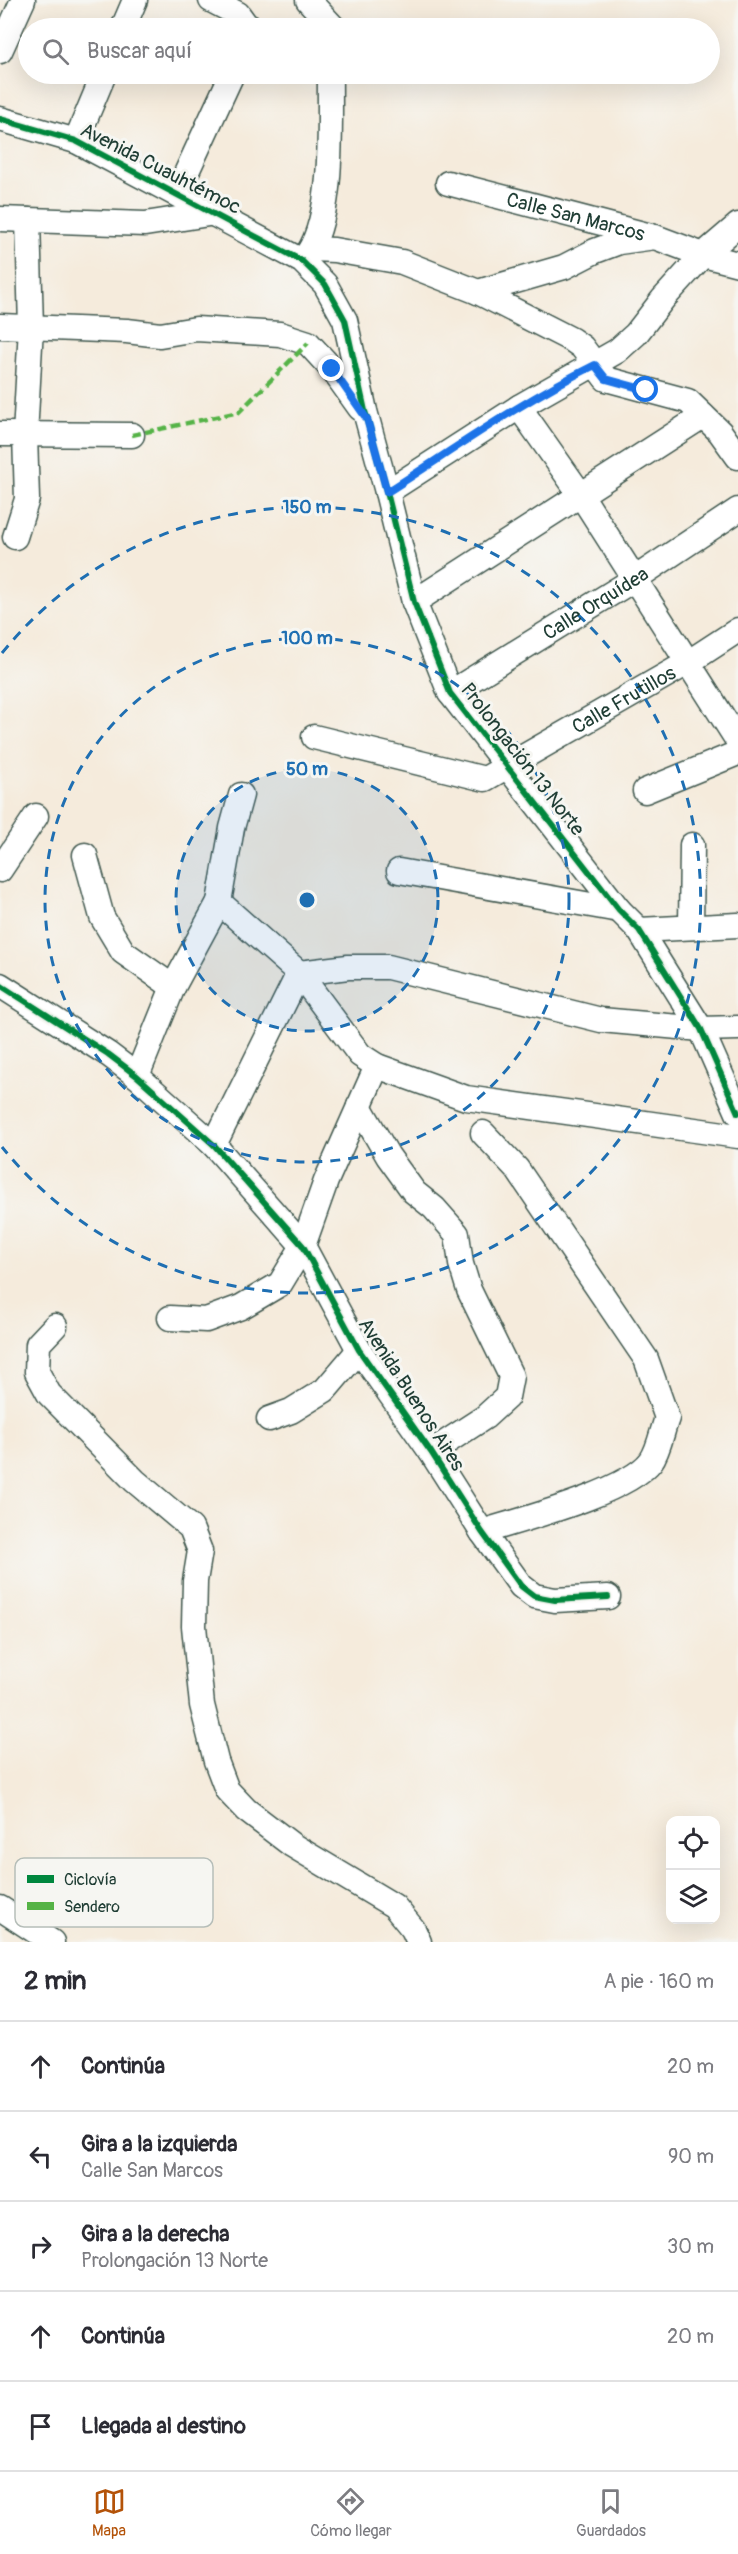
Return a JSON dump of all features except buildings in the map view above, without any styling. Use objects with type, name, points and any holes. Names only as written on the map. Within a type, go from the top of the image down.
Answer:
[{"type":"street","points":[[0,51],[23,0]]},
{"type":"street","points":[[127,18],[135,0]]},
{"type":"street","points":[[211,0],[238,14],[241,18]]},
{"type":"street","points":[[309,0],[325,18]]},
{"type":"street","points":[[76,141],[100,84]]},
{"type":"street","points":[[177,193],[227,84]]},
{"type":"street","points":[[330,84],[327,197],[307,255],[334,250],[402,262],[478,292],[572,340],[582,347],[606,379],[688,401],[720,432],[738,457]]},
{"type":"street","name":"Avenida Cuauhtémoc","points":[[0,119],[76,141],[215,213],[307,255]]},
{"type":"street","name":"Calle San Marcos","points":[[448,183],[656,237],[703,255],[738,264]]},
{"type":"street","points":[[0,219],[145,224],[215,213]]},
{"type":"street","points":[[15,537],[27,499],[26,435],[31,327],[28,220]]},
{"type":"street","points":[[387,492],[519,407],[617,351],[636,334],[669,292],[703,255],[738,225]]},
{"type":"street","points":[[478,292],[564,267],[595,250],[619,242],[656,237]]},
{"type":"street","name":"Prolongación 13 Norte","points":[[307,255],[345,320],[367,419],[414,602],[450,693],[620,910],[639,930],[701,1029],[738,1111]]},
{"type":"street","points":[[0,326],[160,335],[196,329],[279,334],[308,343],[332,369],[367,419]]},
{"type":"street","points":[[519,407],[580,495],[738,741]]},
{"type":"street","points":[[414,602],[703,416]]},
{"type":"street","points":[[0,434],[132,435]]},
{"type":"street","name":"Calle Orquídea","points":[[450,693],[633,580],[738,510]]},
{"type":"street","name":"Calle Frutillos","points":[[314,737],[485,779],[689,662],[738,630]]},
{"type":"street","points":[[645,792],[738,753]]},
{"type":"street","points":[[137,1076],[173,987],[219,902],[232,828],[241,795]]},
{"type":"street","points":[[0,870],[36,816]]},
{"type":"street","points":[[691,927],[692,845]]},
{"type":"street","points":[[85,855],[102,918],[123,951],[173,987]]},
{"type":"street","points":[[399,871],[620,910]]},
{"type":"street","points":[[219,902],[299,973],[360,1055],[377,1066],[466,1098],[738,1136]]},
{"type":"street","points":[[639,930],[738,925]]},
{"type":"street","points":[[299,973],[348,967],[388,967],[601,1020],[701,1029],[738,1028]]},
{"type":"street","points":[[214,1145],[299,973]]},
{"type":"street","name":"Avenida Buenos Aires","points":[[0,986],[108,1054],[137,1076],[214,1145],[303,1246],[359,1350],[521,1586],[534,1596],[555,1600],[608,1597]]},
{"type":"street","points":[[170,1318],[206,1320],[241,1307],[280,1284],[303,1246],[326,1181],[377,1066]]},
{"type":"street","points":[[359,1106],[388,1156],[414,1192],[434,1208],[457,1234],[461,1264],[469,1290],[511,1376],[507,1397],[485,1417],[431,1452]]},
{"type":"street","points":[[482,1532],[588,1498],[634,1475],[651,1461],[667,1418],[646,1359],[517,1169],[483,1133]]},
{"type":"street","points":[[55,1326],[38,1344],[37,1372],[49,1395],[135,1481],[191,1528],[200,1551],[195,1581],[194,1626],[201,1705],[226,1790],[246,1810],[291,1845],[394,1906],[413,1929],[419,1942]]},
{"type":"street","points":[[269,1419],[291,1411],[325,1390],[359,1350]]},
{"type":"street","points":[[0,1908],[15,1918]]},
{"type":"street","points":[[29,1927],[52,1942]]},
{"type":"marked path","points":[[132,435],[239,412],[308,343]]},
{"type":"cycle path","points":[[0,119],[76,141],[302,261],[325,284],[345,320],[365,411],[414,602],[450,693],[619,910],[639,930],[701,1029],[738,1113]]},
{"type":"cycle path","points":[[0,985],[108,1054],[137,1076],[214,1145],[303,1246],[359,1350],[521,1586],[534,1596],[555,1600],[608,1597]]},
{"type":"route","points":[[332,369],[367,419],[387,492],[519,407],[595,365],[606,379],[646,390]]}]
